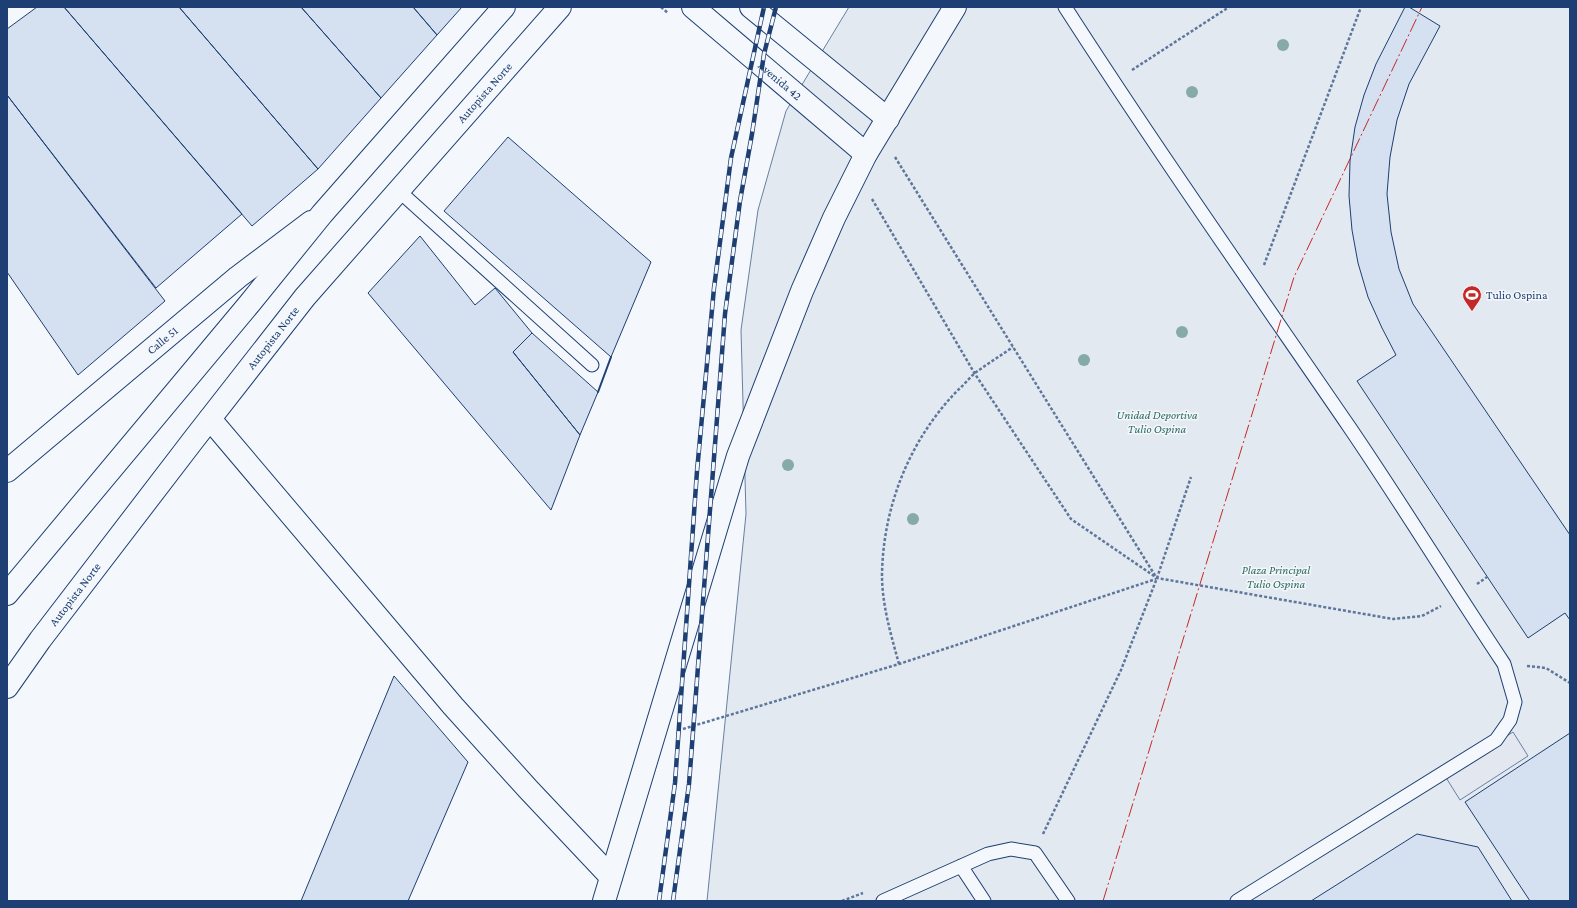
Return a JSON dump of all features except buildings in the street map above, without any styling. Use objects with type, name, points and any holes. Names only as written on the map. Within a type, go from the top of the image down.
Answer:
[{"type":"street","points":[[7,594],[250,304],[322,214],[504,7]]},
{"type":"street","name":"Autopista Norte","points":[[7,687],[40,640],[305,297],[560,7]]},
{"type":"street","name":"Avenida 42","points":[[693,7],[866,154]]},
{"type":"street","points":[[751,7],[888,119]]},
{"type":"street","points":[[604,901],[738,456],[802,291],[834,218],[866,154],[955,7]]},
{"type":"street","name":"Calle 51","points":[[7,470],[238,277],[322,214]]},
{"type":"street","points":[[210,419],[453,706],[528,789],[611,877]]},
{"type":"lane","points":[[1065,7],[1254,291],[1350,430],[1504,664],[1515,702],[1510,720],[1496,740],[1237,901]]},
{"type":"lane","points":[[399,190],[592,365]]},
{"type":"lane","points":[[883,901],[988,854],[1011,849],[1035,852],[1068,901]]},
{"type":"lane","points":[[961,866],[984,901]]},
{"type":"path","points":[[1114,82],[1229,7]]},
{"type":"path","points":[[1254,291],[1361,7]]},
{"type":"path","points":[[894,156],[1157,578]]},
{"type":"path","points":[[869,194],[974,374],[1071,519],[1157,578],[1393,619],[1422,616],[1459,596],[1487,577]]},
{"type":"path","points":[[899,664],[887,620],[882,575],[886,529],[897,485],[917,444],[943,406],[974,374],[1013,347]]},
{"type":"path","points":[[1035,852],[1121,670],[1157,578],[1191,477]]},
{"type":"path","points":[[682,730],[899,664],[1157,578]]},
{"type":"path","points":[[1504,664],[1546,668],[1570,683]]},
{"type":"green space","name":"Unidad Deportiva Tulio Ospina","points":[[849,7],[1570,7],[1570,901],[707,901],[746,514],[741,330],[758,210],[786,111]]},
{"type":"shaded area","points":[[1513,732],[1528,756],[1460,800],[1445,776]]},
{"type":"railway","points":[[659,901],[675,783],[697,471],[714,288],[731,158],[764,7]]},
{"type":"railway","points":[[673,901],[689,784],[725,314],[740,201],[764,54],[776,7]]},
{"type":"wall","points":[[598,392],[611,357]]},
{"type":"power","points":[[1103,901],[1294,277],[1422,7]]},
{"type":"place","name":"Tulio Ospina","points":[[1472,312]]},
{"type":"park label","name":"Plaza Principal Tulio Ospina","points":[[1276,577]]}]
